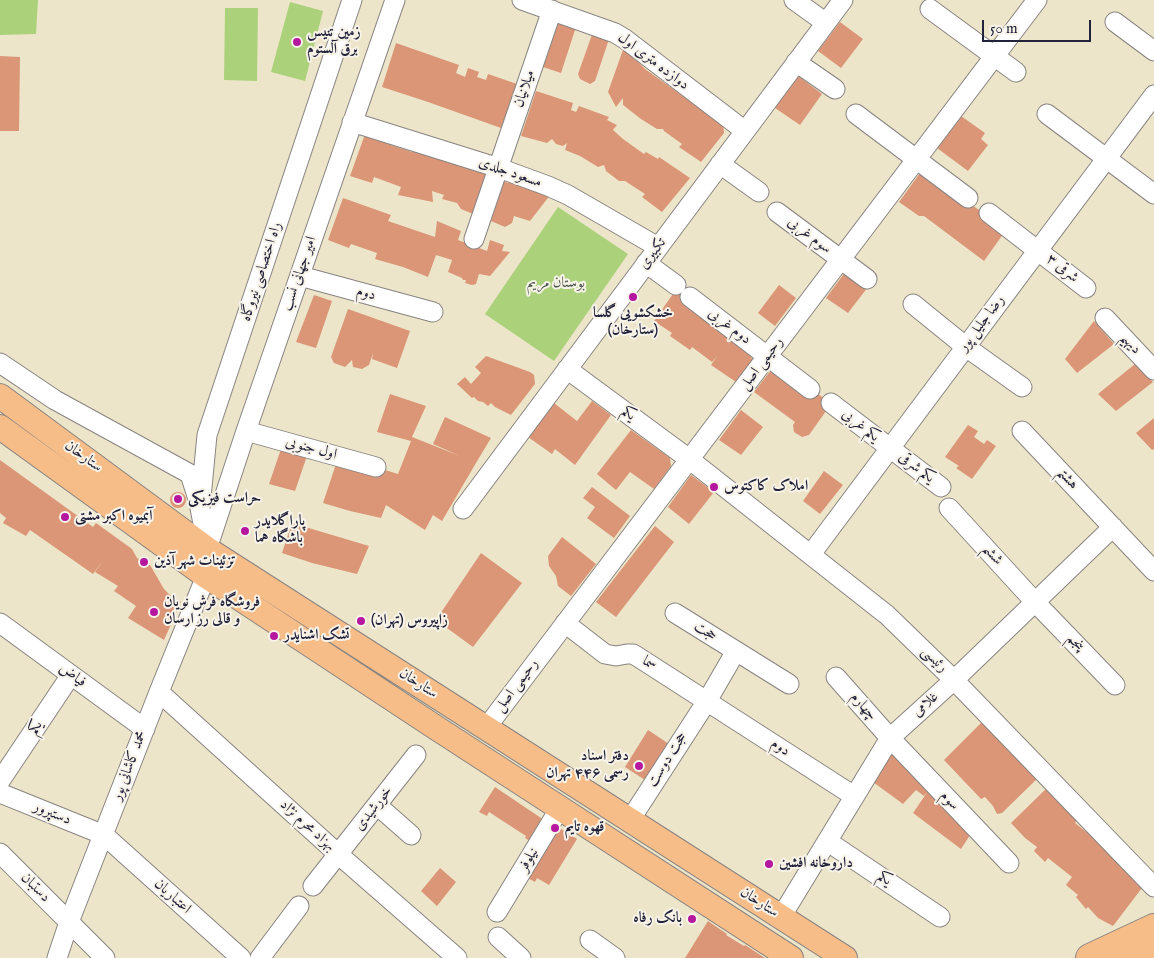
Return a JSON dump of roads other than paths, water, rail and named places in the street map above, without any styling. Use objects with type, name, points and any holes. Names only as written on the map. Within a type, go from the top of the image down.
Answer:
[{"type":"highway","points":[[1090,958],[1153,933]]},
{"type":"highway","points":[[1136,958],[1153,933]]},
{"type":"main road","name":"ستارخان","points":[[0,396],[207,549],[845,958]]},
{"type":"main road","name":"ستارخان","points":[[0,427],[206,576],[792,958]]},
{"type":"street","name":"راه اختصاصی نیروگاه","points":[[207,549],[200,508],[207,435],[352,0]]},
{"type":"street","name":"امیر جهانی نسب","points":[[207,549],[395,0]]},
{"type":"street","name":"دوازده متری اول","points":[[522,0],[608,30],[625,39],[745,131]]},
{"type":"street","points":[[794,0],[826,23]]},
{"type":"street","name":"تکبیری","points":[[463,509],[843,0]]},
{"type":"street","name":"رحیمی اصل","points":[[486,728],[1038,0]]},
{"type":"street","points":[[930,9],[1016,72]]},
{"type":"street","name":"میلانیان","points":[[474,239],[552,10]]},
{"type":"street","points":[[1115,22],[1154,50]]},
{"type":"street","points":[[796,62],[835,89]]},
{"type":"street","name":"رضا جلیل پور","points":[[811,554],[1154,95]]},
{"type":"street","points":[[856,114],[968,198]]},
{"type":"street","points":[[1047,114],[1154,194]]},
{"type":"street","name":"مسعود جلدی","points":[[352,122],[499,168],[548,186],[568,195],[658,247]]},
{"type":"street","points":[[720,164],[759,192]]},
{"type":"street","name":"سوم غربی","points":[[777,212],[867,279]]},
{"type":"street","points":[[989,213],[1038,250]]},
{"type":"street","name":"۳ شرقی","points":[[1038,250],[1086,288]]},
{"type":"street","name":"دوم غربی","points":[[646,263],[810,389]]},
{"type":"street","name":"دوم","points":[[300,276],[433,312]]},
{"type":"street","points":[[913,304],[966,347],[1022,387]]},
{"type":"street","name":"دیهیم","points":[[1106,318],[1154,370]]},
{"type":"street","points":[[0,363],[55,400],[190,474],[200,508]]},
{"type":"street","name":"یکم","points":[[567,369],[689,459]]},
{"type":"street","name":"یکم غربی","points":[[831,403],[890,448]]},
{"type":"street","name":"اول جنوبی","points":[[246,431],[376,467]]},
{"type":"street","name":"هشتم","points":[[1022,431],[1154,571]]},
{"type":"street","name":"یکم شرقی","points":[[890,448],[942,488]]},
{"type":"street","name":"رئیسی","points":[[689,459],[887,615],[954,680],[1154,887]]},
{"type":"street","name":"ششم","points":[[949,508],[1035,602]]},
{"type":"street","name":"غلامی","points":[[781,917],[890,738],[954,680],[1113,527]]},
{"type":"street","name":"محمد کاشانی پور","points":[[57,958],[159,692],[206,576]]},
{"type":"street","name":"پنجم","points":[[1035,602],[1115,685]]},
{"type":"street","name":"حجت","points":[[675,613],[789,684]]},
{"type":"street","name":"فیاض","points":[[0,623],[145,728]]},
{"type":"street","name":"سما","points":[[565,623],[605,654],[616,656],[633,654],[706,701]]},
{"type":"street","points":[[706,701],[736,651]]},
{"type":"street","name":"یکم","points":[[0,780],[71,675]]},
{"type":"street","name":"چهارم","points":[[836,677],[890,738]]},
{"type":"street","name":"بهزاد محرم نژاد","points":[[159,692],[456,958]]},
{"type":"street","name":"دوم","points":[[706,701],[854,796]]},
{"type":"street","name":"حجت دوست","points":[[630,820],[706,701]]},
{"type":"street","name":"سوم","points":[[890,738],[1009,863]]},
{"type":"street","name":"خورشیدی","points":[[313,886],[416,755]]},
{"type":"street","name":"دستپرور","points":[[0,793],[104,835]]},
{"type":"street","points":[[377,805],[412,835]]},
{"type":"street","name":"نیلوفر","points":[[498,912],[560,808]]},
{"type":"street","name":"اعتباریان","points":[[104,835],[241,958]]},
{"type":"street","name":"یکم","points":[[827,841],[940,917]]},
{"type":"street","name":"دستبان","points":[[0,853],[105,958]]},
{"type":"street","points":[[260,958],[298,906]]},
{"type":"street","points":[[498,937],[521,958]]},
{"type":"street","points":[[590,940],[615,958]]},
{"type":"place","name":"زمین تنیس برق آلستوم","points":[[297,42]]},
{"type":"place","name":"خشکشویی گلسا (ستارخان)","points":[[633,297]]},
{"type":"place","name":"املاک کاکتوس","points":[[714,487]]},
{"type":"place","name":"حراست فیزیکی","points":[[178,499]]},
{"type":"place","name":"آبمیوه اکبر مشتی","points":[[65,517]]},
{"type":"place","name":"پاراگلایدر باشگاه هما","points":[[245,531]]},
{"type":"place","name":"تزئینات شهر آذین","points":[[144,562]]},
{"type":"place","name":"فروشگاه فرش نویان و قالی رز ارسان","points":[[154,612]]},
{"type":"place","name":"زاپیروس (تهران)","points":[[361,621]]},
{"type":"place","name":"تشک اشنایدر","points":[[274,636]]},
{"type":"place","name":"دفتر اسناد رسمی ۴۴۶ تهران","points":[[639,766]]},
{"type":"place","name":"قهوه تایم","points":[[555,828]]},
{"type":"place","name":"داروخانه افشین","points":[[769,864]]},
{"type":"place","name":"بانک رفاه","points":[[692,919]]},
{"type":"park label","name":"بوستان مریم","points":[[556,284]]}]
